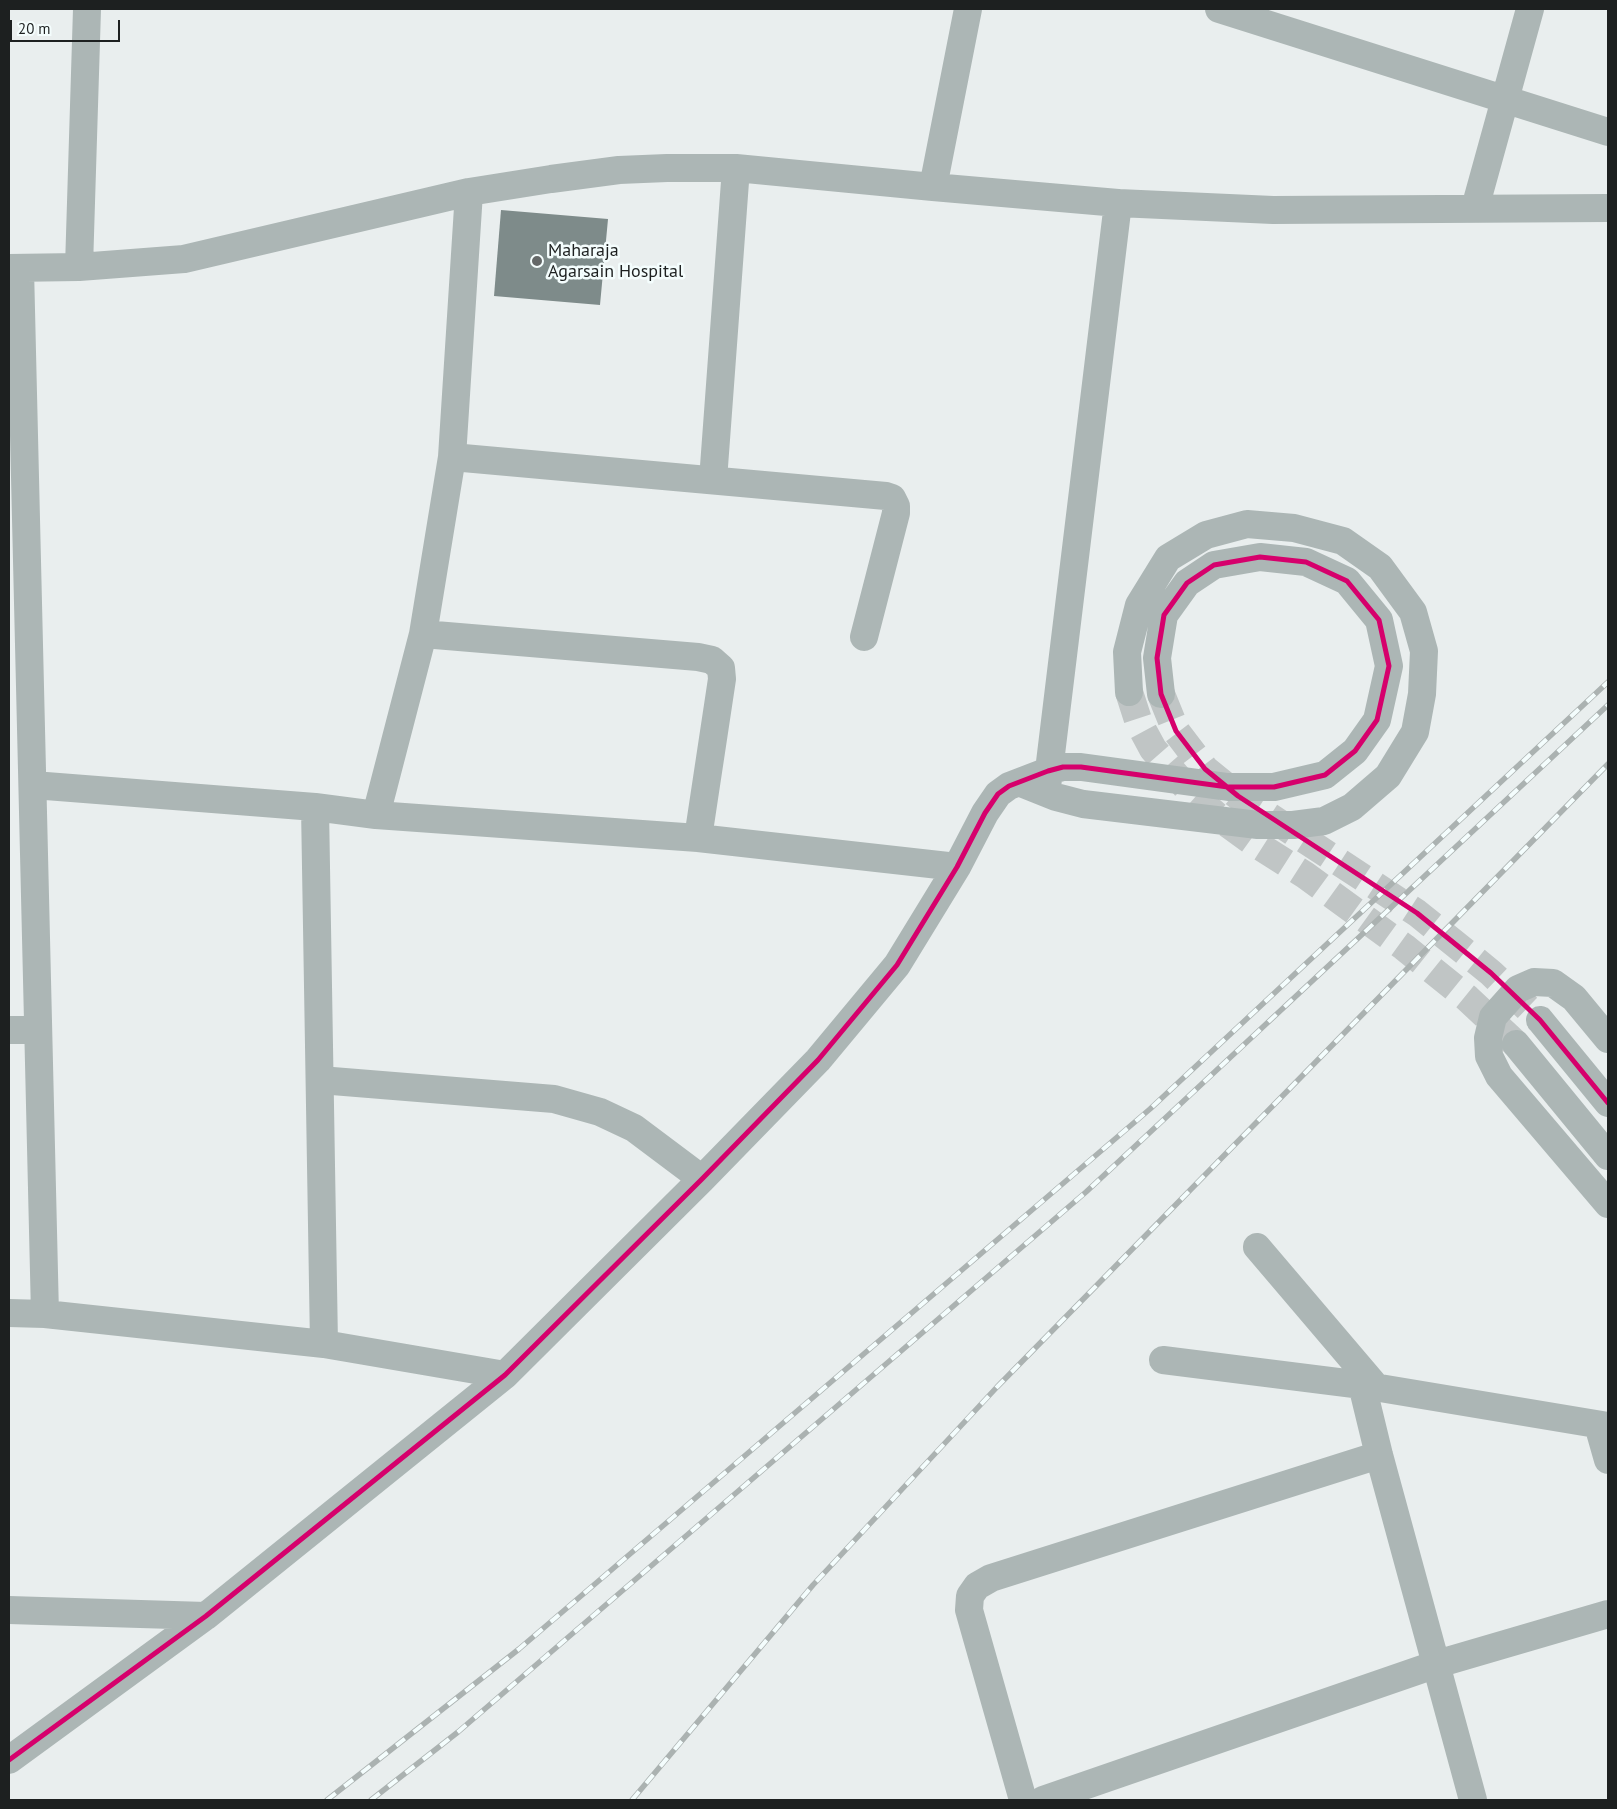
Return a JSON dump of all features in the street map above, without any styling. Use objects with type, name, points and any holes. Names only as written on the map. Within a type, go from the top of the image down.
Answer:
[{"type":"street","points":[[79,267],[87,9]]},
{"type":"street","points":[[933,187],[968,9]]},
{"type":"street","points":[[1219,9],[1608,132]]},
{"type":"street","points":[[1475,208],[1530,9]]},
{"type":"street","points":[[45,1314],[32,785],[19,616],[14,268],[79,267],[184,259],[469,192],[619,170],[666,168],[736,168],[1118,203],[1273,210],[1608,208]]},
{"type":"street","points":[[713,480],[736,168]]},
{"type":"street","points":[[376,815],[424,634],[452,457],[469,192]]},
{"type":"street","points":[[1047,782],[1118,203]]},
{"type":"street","points":[[452,457],[892,498],[896,506],[896,513],[864,637]]},
{"type":"street","points":[[9,1760],[206,1616],[505,1375],[818,1060],[897,965],[957,867],[985,813],[998,794],[1009,786],[1021,783],[1047,782],[1083,804],[1258,825],[1293,826],[1324,821],[1352,808],[1388,776],[1415,732],[1422,694],[1424,651],[1413,612],[1380,567],[1343,541],[1294,528],[1247,524],[1206,534],[1168,558],[1139,605],[1127,652],[1129,692]]},
{"type":"street","points":[[1047,782],[1063,767],[1228,787],[1274,787],[1325,774],[1355,751],[1377,720],[1389,666],[1379,620],[1347,581],[1306,562],[1260,557],[1214,565],[1187,583],[1164,615],[1157,658],[1161,694]]},
{"type":"street","points":[[424,634],[698,657],[712,660],[721,668],[722,679],[698,838]]},
{"type":"street","points":[[32,785],[315,807],[376,815],[698,838],[957,867]]},
{"type":"street","points":[[315,807],[324,1344]]},
{"type":"street","points":[[1608,1039],[1589,1015],[1567,993],[1553,983],[1534,982],[1518,989],[1493,1017],[1488,1038],[1489,1056],[1499,1076],[1608,1204]]},
{"type":"street","points":[[1540,1020],[1608,1103]]},
{"type":"street","points":[[9,1030],[38,1030]]},
{"type":"street","points":[[1516,1044],[1608,1156]]},
{"type":"street","points":[[320,1080],[554,1099],[600,1112],[634,1128],[702,1178]]},
{"type":"street","points":[[1257,1247],[1369,1387],[1379,1455],[1473,1800]]},
{"type":"street","points":[[9,1312],[45,1314],[324,1344],[505,1375]]},
{"type":"street","points":[[1163,1360],[1369,1387],[1603,1426],[1608,1460]]},
{"type":"street","points":[[1022,1800],[969,1610],[970,1596],[976,1586],[991,1578],[1379,1455]]},
{"type":"street","points":[[9,1610],[206,1616]]},
{"type":"street","points":[[1043,1800],[1437,1664],[1608,1614]]},
{"type":"building","points":[[501,210],[608,219],[600,305],[494,296]]},
{"type":"tunnel","points":[[1129,692],[1139,723],[1153,749],[1193,795],[1217,816],[1253,842],[1305,875],[1404,947],[1467,998],[1516,1044]]},
{"type":"tunnel","points":[[1161,694],[1176,731],[1205,769],[1238,796],[1417,913],[1491,973],[1540,1020]]},
{"type":"railway","points":[[327,1800],[519,1649],[1150,1109],[1608,682]]},
{"type":"railway","points":[[371,1800],[458,1732],[1086,1192],[1608,705]]},
{"type":"railway","points":[[632,1800],[813,1585],[997,1387],[1608,764]]},
{"type":"cycle path","points":[[9,1760],[206,1616],[505,1375],[702,1179],[818,1060],[897,965],[957,867],[985,813],[998,794],[1009,786],[1063,767],[1081,767],[1228,787],[1274,787],[1325,775],[1355,751],[1377,720],[1389,666],[1379,620],[1347,581],[1306,562],[1260,557],[1214,565],[1187,583],[1164,615],[1157,658],[1161,694],[1176,731],[1205,769],[1238,796],[1417,913],[1491,973],[1540,1020],[1608,1103]]},
{"type":"place","name":"Maharaja Agarsain Hospital","points":[[537,261]]}]
